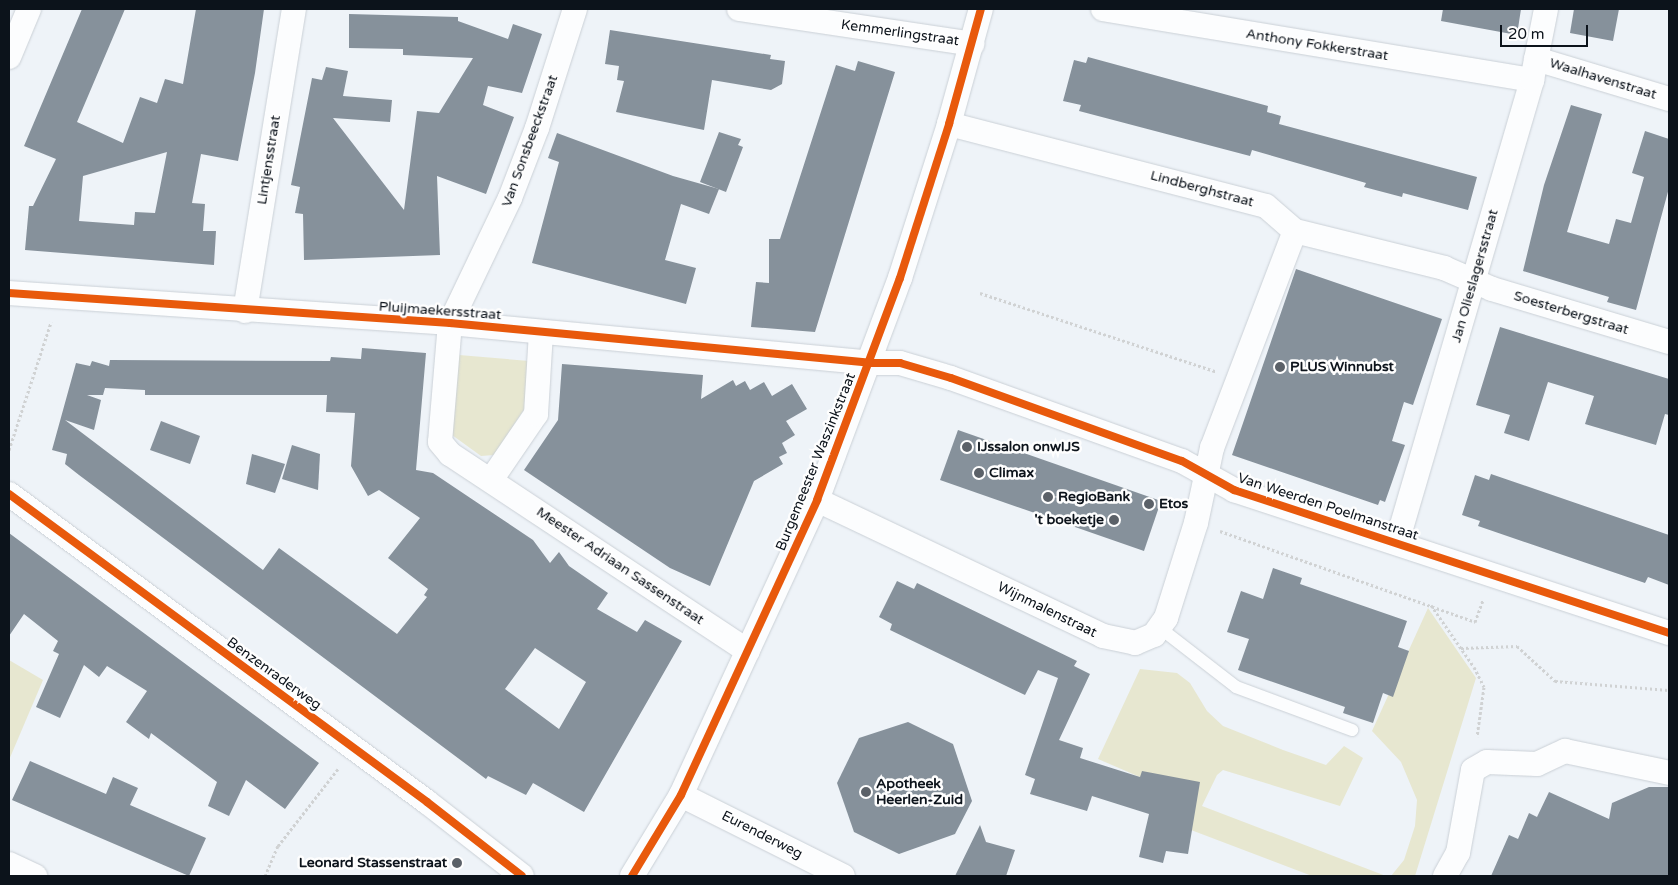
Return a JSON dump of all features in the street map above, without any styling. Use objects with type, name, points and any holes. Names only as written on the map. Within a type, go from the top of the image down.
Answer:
[{"type":"street","points":[[9,57],[29,9]]},
{"type":"street","name":"Lintjensstraat","points":[[245,311],[294,9]]},
{"type":"street","name":"Van Sonsbeeckstraat","points":[[450,324],[510,198],[538,128],[575,9]]},
{"type":"street","name":"Kemmerlingstraat","points":[[739,9],[972,44]]},
{"type":"street","name":"Burgemeester Waszinkstraat","points":[[632,876],[681,794],[816,500],[870,363],[949,124],[981,9]]},
{"type":"street","name":"Anthony Fokkerstraat","points":[[1103,9],[1534,70]]},
{"type":"street","name":"Jan Olieslagersstraat","points":[[1397,542],[1534,70],[1546,9]]},
{"type":"street","name":"Waalhavenstraat","points":[[1534,70],[1669,99]]},
{"type":"street","name":"Lindberghstraat","points":[[949,124],[1266,206],[1295,231],[1444,268],[1474,280]]},
{"type":"street","points":[[1160,628],[1166,618],[1196,523],[1205,474],[1226,411],[1240,380],[1295,231]]},
{"type":"street","name":"Soesterbergstraat","points":[[1474,280],[1492,289],[1669,342]]},
{"type":"street","name":"Pluijmaekersstraat","points":[[9,293],[450,324],[870,363]]},
{"type":"street","name":"Meester Adriaan Sassenstraat","points":[[450,324],[440,442],[450,454],[748,651]]},
{"type":"street","points":[[492,480],[536,414],[541,332]]},
{"type":"street","name":"Van Weerden Poelmanstraat","points":[[870,363],[900,363],[951,378],[1182,460],[1234,490],[1397,542],[1669,633]]},
{"type":"street","name":"Benzenraderweg","points":[[9,494],[354,749],[522,876]]},
{"type":"street","name":"Wijnmalenstraat","points":[[816,500],[1103,636],[1135,643],[1154,635],[1160,628]]},
{"type":"street","points":[[1445,876],[1458,853],[1473,770],[1486,762],[1538,764],[1566,752],[1669,774]]},
{"type":"street","name":"Eurenderweg","points":[[681,794],[844,876]]},
{"type":"street","points":[[9,864],[36,876]]},
{"type":"lane","points":[[1160,628],[1236,687],[1352,730]]},
{"type":"path","points":[[980,293],[1240,380]]},
{"type":"path","points":[[9,450],[59,297]]},
{"type":"path","points":[[1196,523],[1475,622],[1492,574]]},
{"type":"path","points":[[1430,605],[1461,648],[1484,687],[1473,770]]},
{"type":"path","points":[[1461,648],[1517,646],[1555,681],[1669,690]]},
{"type":"path","points":[[265,876],[278,846],[354,749]]},
{"type":"green space","points":[[459,355],[529,361],[525,408],[494,455],[481,456],[452,435]]},
{"type":"green space","points":[[1428,608],[1476,678],[1415,876],[1391,876],[1404,860],[1415,826],[1417,800],[1401,762],[1372,731]]},
{"type":"green space","points":[[9,660],[43,680],[9,760]]},
{"type":"green space","points":[[1140,669],[1177,673],[1190,683],[1207,711],[1223,726],[1283,750],[1326,765],[1344,746],[1363,758],[1340,806],[1223,770],[1217,775],[1202,806],[1386,876],[1312,876],[1191,830],[1184,796],[1098,759]]},
{"type":"building","points":[[82,9],[125,9],[77,122],[123,143],[140,97],[157,103],[165,79],[183,84],[196,9],[264,9],[255,73],[238,161],[201,154],[192,203],[205,204],[203,231],[216,231],[214,265],[25,250],[29,206],[33,206],[56,159],[24,146]],"holes":[[[167,152],[155,213],[135,212],[134,225],[79,221],[83,176]]]},
{"type":"building","points":[[1443,9],[1521,9],[1517,35],[1441,21]]},
{"type":"building","points":[[1574,9],[1619,9],[1613,41],[1570,33]]},
{"type":"building","points":[[349,14],[458,17],[458,21],[508,39],[513,24],[542,34],[522,93],[488,86],[483,105],[514,117],[486,194],[437,176],[440,255],[304,260],[303,214],[295,213],[300,187],[291,185],[312,78],[322,80],[326,67],[348,71],[343,96],[392,100],[390,122],[333,118],[404,210],[417,111],[439,113],[473,58],[403,55],[403,49],[349,48]]},
{"type":"building","points":[[610,30],[771,55],[770,59],[785,61],[782,84],[771,90],[712,80],[704,130],[616,112],[624,81],[617,80],[619,66],[605,64]]},
{"type":"building","points":[[1088,57],[1268,106],[1267,112],[1281,116],[1279,124],[1477,177],[1468,210],[1403,193],[1402,197],[1364,187],[1366,183],[1252,150],[1250,156],[1079,111],[1081,105],[1063,101],[1074,60],[1086,63]]},
{"type":"building","points":[[858,61],[895,72],[815,332],[751,327],[756,282],[769,283],[769,239],[780,239],[836,65],[855,71]]},
{"type":"building","points":[[1571,105],[1602,114],[1567,232],[1609,244],[1616,219],[1631,223],[1644,177],[1632,173],[1645,131],[1669,139],[1669,188],[1636,310],[1607,302],[1609,297],[1523,271],[1544,185]]},
{"type":"building","points":[[719,132],[741,139],[738,145],[743,147],[726,192],[700,182]]},
{"type":"building","points":[[557,133],[673,176],[719,189],[709,214],[681,204],[665,260],[696,268],[686,304],[532,263],[559,162],[548,158]]},
{"type":"building","points":[[1296,269],[1442,319],[1413,405],[1404,402],[1392,441],[1405,445],[1385,502],[1380,500],[1378,505],[1232,455]]},
{"type":"building","points":[[1500,327],[1669,379],[1669,415],[1665,414],[1656,445],[1585,424],[1594,396],[1548,382],[1529,441],[1504,433],[1510,415],[1476,405]]},
{"type":"building","points":[[362,348],[426,353],[416,470],[433,473],[533,540],[550,563],[559,552],[569,566],[608,593],[597,609],[637,632],[645,620],[682,641],[584,812],[533,783],[526,795],[488,776],[486,779],[79,475],[65,464],[67,454],[52,450],[76,363],[90,366],[92,361],[109,366],[110,360],[330,361],[331,357],[361,359]],"holes":[[[105,388],[145,390],[145,395],[327,395],[326,412],[355,413],[351,466],[368,496],[379,490],[420,518],[388,558],[428,589],[424,595],[427,597],[397,634],[279,548],[263,570],[65,420],[94,430],[101,400],[87,395],[103,395]],[[535,648],[586,682],[559,729],[505,689]]]},
{"type":"building","points":[[562,364],[703,375],[701,399],[733,380],[736,386],[745,381],[750,390],[764,382],[772,396],[792,384],[807,409],[786,421],[795,435],[782,443],[787,453],[779,457],[783,464],[754,481],[710,586],[670,568],[524,470],[558,420]]},
{"type":"building","points":[[161,421],[200,436],[190,464],[150,450]]},
{"type":"building","points":[[958,430],[1161,501],[1144,551],[940,480]]},
{"type":"building","points":[[292,445],[320,454],[318,490],[282,479]]},
{"type":"building","points":[[252,454],[285,464],[275,493],[246,484]]},
{"type":"building","points":[[1491,474],[1669,535],[1669,585],[1648,577],[1645,583],[1478,526],[1480,521],[1462,515],[1475,475],[1489,480]]},
{"type":"building","points":[[9,533],[319,763],[285,809],[246,780],[229,816],[208,806],[217,782],[151,733],[149,739],[126,722],[147,691],[107,666],[99,677],[84,665],[60,718],[36,707],[59,654],[53,651],[58,641],[24,614],[9,636]]},
{"type":"building","points":[[1273,568],[1302,578],[1300,584],[1407,621],[1398,647],[1409,651],[1393,697],[1383,693],[1373,723],[1343,713],[1345,707],[1238,670],[1249,639],[1227,632],[1241,591],[1263,599]]},
{"type":"building","points":[[897,581],[914,589],[917,583],[1077,661],[1074,666],[1090,674],[1059,740],[1083,748],[1080,758],[1140,777],[1142,771],[1200,782],[1188,854],[1166,851],[1163,863],[1139,857],[1149,814],[1092,796],[1087,811],[1030,794],[1035,779],[1025,775],[1058,678],[1038,670],[1025,695],[890,630],[892,624],[879,617]]},
{"type":"building","points":[[908,722],[953,744],[972,801],[955,834],[899,854],[854,832],[837,783],[859,738]]},
{"type":"building","points":[[30,761],[106,794],[113,777],[138,788],[130,805],[206,838],[189,876],[12,800]]},
{"type":"building","points":[[1649,787],[1669,787],[1669,876],[1491,876],[1509,835],[1518,839],[1529,813],[1537,817],[1549,792],[1609,819],[1612,803]]},
{"type":"building","points":[[980,825],[986,842],[1015,850],[1006,876],[955,876]]},
{"type":"cycle path","points":[[632,876],[681,795],[817,500],[900,278],[949,124],[981,9]]},
{"type":"cycle path","points":[[9,293],[450,323],[870,363],[900,363],[951,378],[1182,461],[1234,490],[1669,633]]},
{"type":"cycle path","points":[[9,494],[427,802],[522,876]]},
{"type":"place","name":"PLUS Winnubst","points":[[1280,367]]},
{"type":"place","name":"IJssalon onwIJS","points":[[967,447]]},
{"type":"place","name":"Climax","points":[[979,473]]},
{"type":"place","name":"RegioBank","points":[[1048,497]]},
{"type":"place","name":"Etos","points":[[1149,504]]},
{"type":"place","name":"'t boeketje","points":[[1114,520]]},
{"type":"place","name":"Apotheek Heerlen-Zuid","points":[[866,792]]},
{"type":"place","name":"Leonard Stassenstraat","points":[[457,863]]}]
